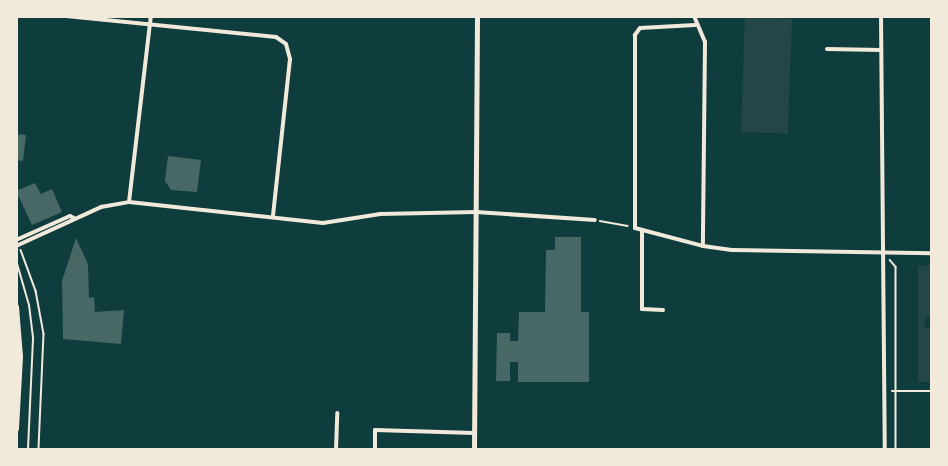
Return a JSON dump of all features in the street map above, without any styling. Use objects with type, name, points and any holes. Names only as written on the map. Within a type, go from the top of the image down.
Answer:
[{"type":"main road","points":[[16,307],[20,357],[16,429]]},
{"type":"street","points":[[66,16],[276,37],[286,44],[290,59],[273,215]]},
{"type":"street","points":[[129,202],[151,16]]},
{"type":"street","points":[[474,450],[477,16]]},
{"type":"street","points":[[694,16],[695,25],[705,42],[703,246]]},
{"type":"street","points":[[881,16],[885,450]]},
{"type":"street","points":[[695,25],[640,28],[635,35],[635,228],[703,246],[932,253]]},
{"type":"street","points":[[828,49],[881,50]]},
{"type":"street","points":[[18,246],[73,222],[75,218],[100,207],[129,202],[273,215],[323,222],[380,214],[476,212],[595,220]]},
{"type":"street","points":[[16,240],[70,216],[75,218]]},
{"type":"street","points":[[642,230],[642,309],[663,310]]},
{"type":"street","points":[[336,450],[337,413]]},
{"type":"street","points":[[375,450],[375,430],[474,433]]},
{"type":"lane","points":[[16,260],[29,305],[33,339],[28,450]]},
{"type":"path","points":[[595,220],[635,228]]},
{"type":"path","points":[[18,246],[36,291],[44,334],[39,450]]},
{"type":"path","points":[[883,253],[896,267],[896,450]]},
{"type":"path","points":[[885,391],[932,391]]},
{"type":"shaded area","points":[[745,17],[792,19],[788,134],[741,132]]},
{"type":"shaded area","points":[[931,265],[931,317],[925,317],[925,328],[931,328],[931,382],[918,382],[918,266]]},
{"type":"building","points":[[16,134],[26,135],[23,161],[16,160]]},
{"type":"building","points":[[168,156],[201,160],[197,192],[171,190],[165,181]]},
{"type":"building","points":[[35,183],[41,194],[52,189],[62,212],[32,225],[16,191]]},
{"type":"building","points":[[555,237],[581,237],[581,312],[589,312],[589,382],[518,382],[518,362],[510,362],[510,381],[496,381],[497,333],[510,333],[510,341],[518,341],[519,312],[545,312],[546,250],[555,250]]},
{"type":"building","points":[[76,238],[88,264],[89,298],[94,297],[95,312],[124,310],[121,344],[63,339],[62,281]]}]
